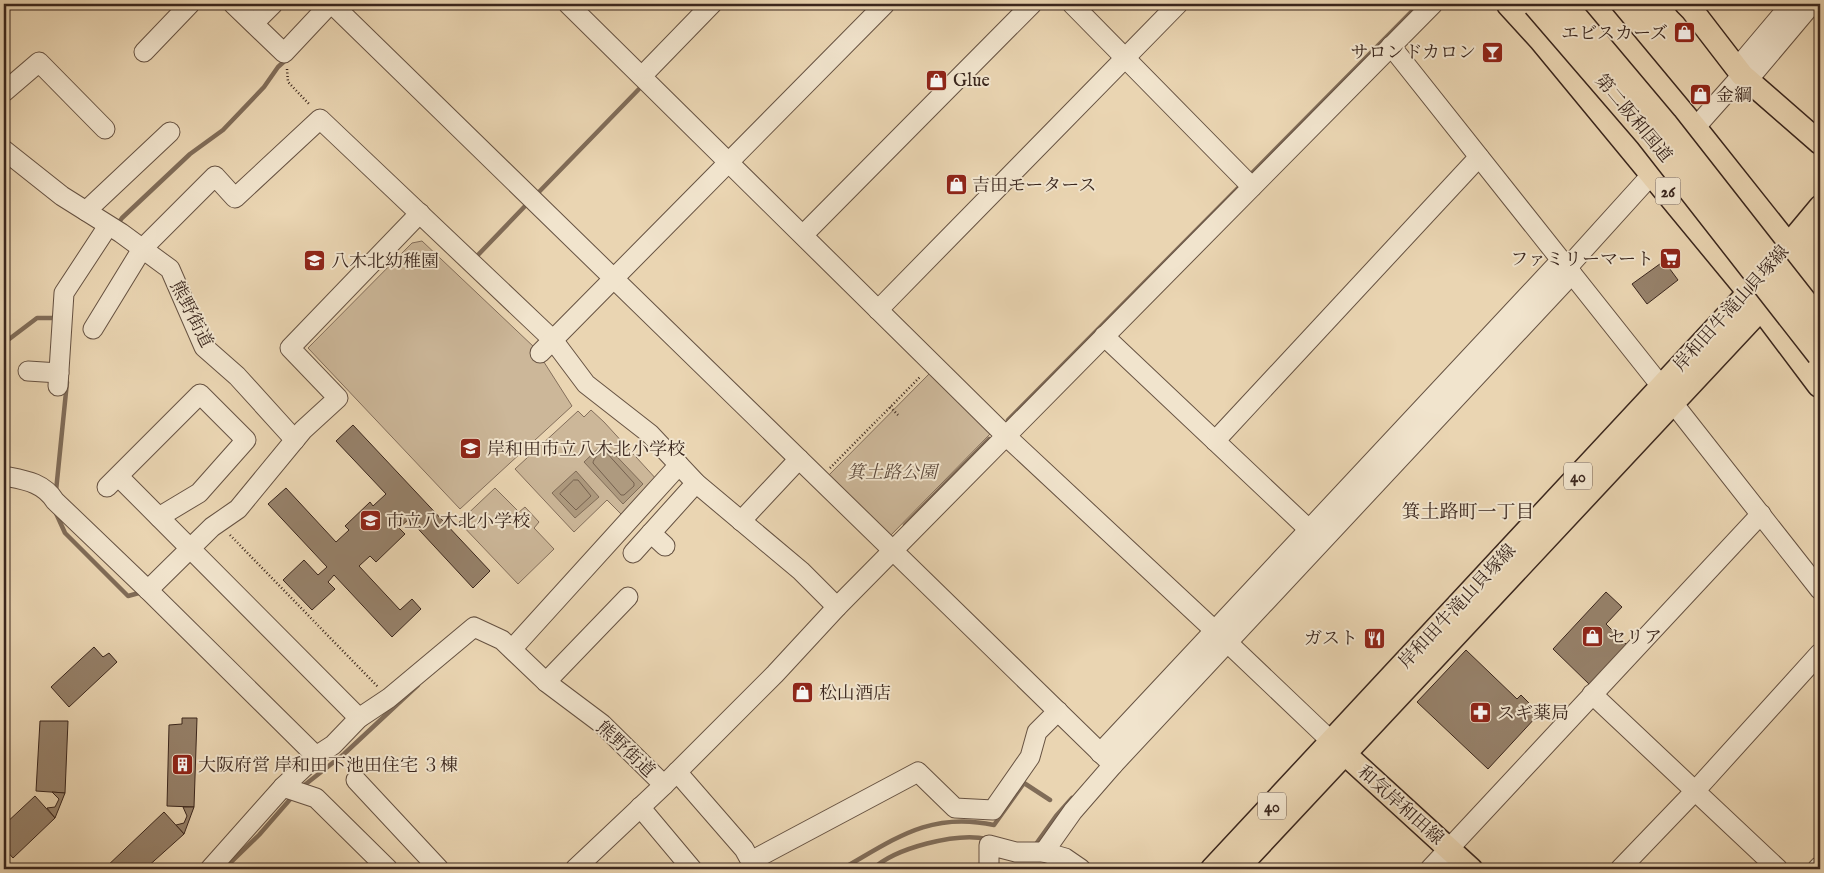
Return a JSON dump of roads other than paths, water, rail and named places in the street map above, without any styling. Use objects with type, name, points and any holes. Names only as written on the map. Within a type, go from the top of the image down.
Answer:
[{"type":"highway","name":"26","points":[[1510,4],[1542,39],[1756,299],[1820,384]]},
{"type":"highway","name":"第二阪和国道","points":[[1536,4],[1648,134],[1820,354]]},
{"type":"highway","name":"第二阪和国道","points":[[1563,4],[1664,124],[1820,323]]},
{"type":"highway","points":[[1590,4],[1694,129],[1820,292]]},
{"type":"main road","points":[[1686,4],[1742,74],[1820,143]]},
{"type":"main road","name":"岸和田牛滝山貝塚線","points":[[1212,869],[1337,747],[1756,299],[1793,255],[1820,207]]},
{"type":"main road","name":"岸和田牛滝山貝塚線","points":[[1793,255],[1820,238]]},
{"type":"main road","name":"岸和田牛滝山貝塚線","points":[[1237,869],[1337,747]]},
{"type":"main road","name":"和気岸和田線","points":[[1337,747],[1471,869]]},
{"type":"street","points":[[144,52],[190,4]]},
{"type":"street","points":[[233,4],[284,53],[331,4],[1107,759]]},
{"type":"street","points":[[254,23],[273,4]]},
{"type":"street","points":[[568,4],[1006,436],[1222,636],[1337,747]]},
{"type":"street","points":[[547,346],[885,4]]},
{"type":"street","points":[[803,235],[1032,4]]},
{"type":"street","points":[[1072,4],[1252,187]]},
{"type":"street","points":[[878,310],[1178,4]]},
{"type":"street","points":[[575,869],[671,778],[775,674],[837,607],[1433,4]]},
{"type":"street","points":[[1742,74],[1791,4]]},
{"type":"street","points":[[1694,129],[1742,74],[1812,4]]},
{"type":"street","points":[[642,76],[706,6]]},
{"type":"street","points":[[1391,46],[1820,590]]},
{"type":"street","points":[[4,92],[38,62],[105,129]]},
{"type":"street","points":[[93,328],[142,249],[215,176],[235,198],[320,119],[420,213],[547,346],[586,384],[650,434],[696,483],[801,571],[837,607]]},
{"type":"street","points":[[86,211],[170,132]]},
{"type":"street","name":"熊野街道","points":[[6,156],[170,270],[204,346],[237,376],[295,440]]},
{"type":"street","points":[[1215,441],[1479,157]]},
{"type":"street","points":[[1044,852],[1107,759],[1653,173]]},
{"type":"street","points":[[148,590],[190,548],[238,509],[303,430],[338,398],[290,348],[420,213]]},
{"type":"street","points":[[28,371],[59,379],[57,290],[108,226]]},
{"type":"street","points":[[1104,336],[1316,536]]},
{"type":"street","points":[[159,517],[199,493],[246,440],[200,394],[113,482],[159,517],[359,718],[333,745],[316,756],[283,787],[210,869]]},
{"type":"street","points":[[741,521],[799,459]]},
{"type":"street","points":[[512,649],[679,465]]},
{"type":"street","points":[[4,476],[34,482],[53,497],[316,756]]},
{"type":"street","points":[[633,553],[696,483]]},
{"type":"street","points":[[1430,869],[1761,514]]},
{"type":"street","points":[[651,533],[666,546]]},
{"type":"street","points":[[546,682],[628,597]]},
{"type":"street","name":"熊野街道","points":[[359,718],[389,698],[474,627],[502,640],[546,682],[671,778],[744,849],[753,865]]},
{"type":"street","points":[[1620,869],[1695,791],[1820,653]]},
{"type":"street","points":[[1592,694],[1778,869]]},
{"type":"street","points":[[753,865],[918,772],[955,808],[993,810],[1030,757],[1037,732],[1058,711]]},
{"type":"street","points":[[356,780],[439,869]]},
{"type":"street","points":[[283,787],[316,798],[388,869]]},
{"type":"street","points":[[640,807],[692,869]]},
{"type":"street","points":[[989,869],[990,845],[1016,852],[1044,852],[1065,858],[1080,869]]},
{"type":"street","points":[[1817,869],[1820,866]]},
{"type":"water","points":[[604,443],[643,484],[623,504],[584,462]]},
{"type":"water","points":[[576,471],[599,497],[575,518],[552,493]]},
{"type":"waterway","points":[[717,10],[724,4]]},
{"type":"waterway","points":[[1250,175],[1419,4]]},
{"type":"waterway","points":[[117,225],[122,218],[190,154],[223,130],[264,87],[278,67],[288,58]]},
{"type":"waterway","points":[[536,195],[639,89]]},
{"type":"waterway","points":[[1008,420],[1242,184]]},
{"type":"waterway","points":[[476,257],[527,204]]},
{"type":"waterway","points":[[4,343],[37,318],[59,318]]},
{"type":"waterway","points":[[56,491],[67,382]]},
{"type":"waterway","points":[[905,525],[989,439]]},
{"type":"waterway","points":[[55,511],[65,533],[128,596],[139,593]]},
{"type":"waterway","points":[[302,787],[344,754],[418,685]]},
{"type":"waterway","points":[[842,869],[914,830],[951,822],[994,825],[1024,783],[1050,800]]},
{"type":"waterway","points":[[224,869],[259,835],[293,796]]},
{"type":"waterway","points":[[1033,846],[1072,798]]},
{"type":"waterway","points":[[873,869],[883,861],[911,848],[960,838],[974,837],[987,839]]},
{"type":"place","name":"エビスカーズ","points":[[1684,33]]},
{"type":"place","name":"サロンドカロン","points":[[1492,52]]},
{"type":"place","name":"Glue","points":[[937,80]]},
{"type":"place","name":"金綱","points":[[1700,95]]},
{"type":"place","name":"吉田モータース","points":[[956,185]]},
{"type":"place","name":"ファミリーマート","points":[[1670,259]]},
{"type":"place","name":"八木北幼稚園","points":[[315,261]]},
{"type":"place","name":"岸和田市立八木北小学校","points":[[471,449]]},
{"type":"place","name":"市立八木北小学校","points":[[370,521]]},
{"type":"place","name":"セリア","points":[[1592,637]]},
{"type":"place","name":"ガスト","points":[[1374,638]]},
{"type":"place","name":"松山酒店","points":[[803,693]]},
{"type":"place","name":"スギ薬局","points":[[1481,713]]},
{"type":"place","name":"大阪府営 岸和田下池田住宅 ３棟","points":[[182,765]]},
{"type":"district","name":"箕土路町一丁目","points":[[1468,511]]},
{"type":"park label","name":"箕土路公園","points":[[892,472]]}]
